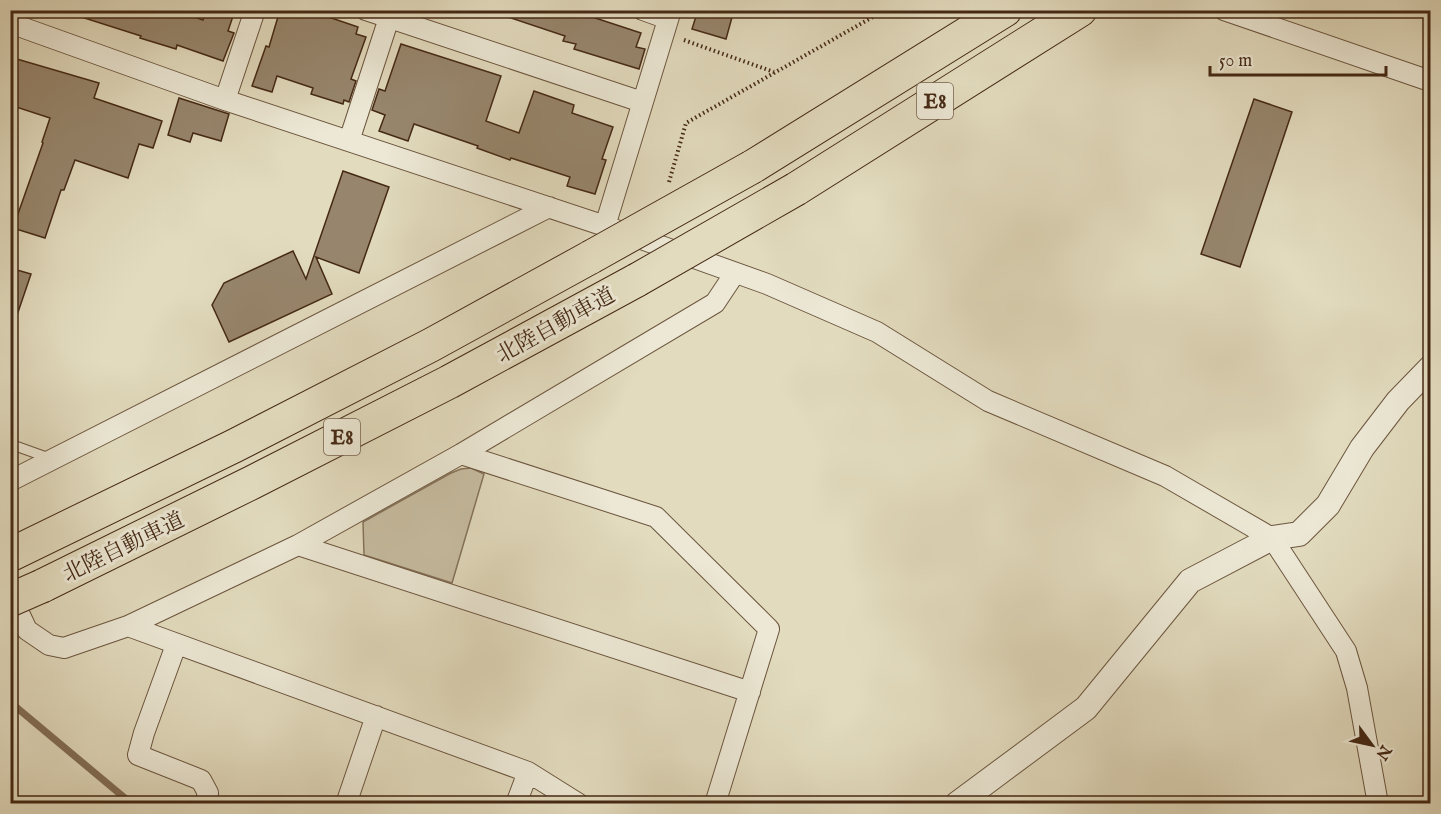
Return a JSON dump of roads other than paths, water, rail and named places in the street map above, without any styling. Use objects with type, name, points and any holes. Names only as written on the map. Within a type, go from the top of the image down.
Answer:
[{"type":"highway","name":"北陸自動車道","points":[[18,552],[431,345],[752,167],[1005,10]]},
{"type":"highway","name":"北陸自動車道","points":[[10,600],[253,482],[438,387],[637,280],[796,189],[1077,12]]},
{"type":"street","points":[[225,100],[255,10]]},
{"type":"street","points":[[366,10],[642,102]]},
{"type":"street","points":[[605,226],[667,21],[643,10]]},
{"type":"street","points":[[1224,10],[1431,81]]},
{"type":"street","points":[[349,141],[388,18]]},
{"type":"street","points":[[10,23],[225,100],[605,226],[767,284],[877,332],[988,401],[1165,476],[1272,538],[1346,651],[1357,688],[1378,804]]},
{"type":"street","points":[[10,481],[549,207]]},
{"type":"street","points":[[10,594],[27,630],[48,645],[64,648],[128,626],[298,545],[461,454],[715,303],[735,273]]},
{"type":"street","points":[[957,804],[1086,708],[1190,581],[1272,538],[1299,534],[1328,505],[1362,448],[1398,401],[1431,368]]},
{"type":"street","points":[[461,454],[656,517],[769,629],[715,804]]},
{"type":"street","points":[[298,545],[750,692]]},
{"type":"street","points":[[128,626],[528,772],[579,804]]},
{"type":"street","points":[[176,645],[138,755],[201,780],[208,793],[205,804]]},
{"type":"street","points":[[346,804],[376,716]]},
{"type":"street","points":[[516,804],[528,772]]},
{"type":"lane","points":[[10,444],[54,460]]},
{"type":"waterway","points":[[10,702],[132,804]]}]
